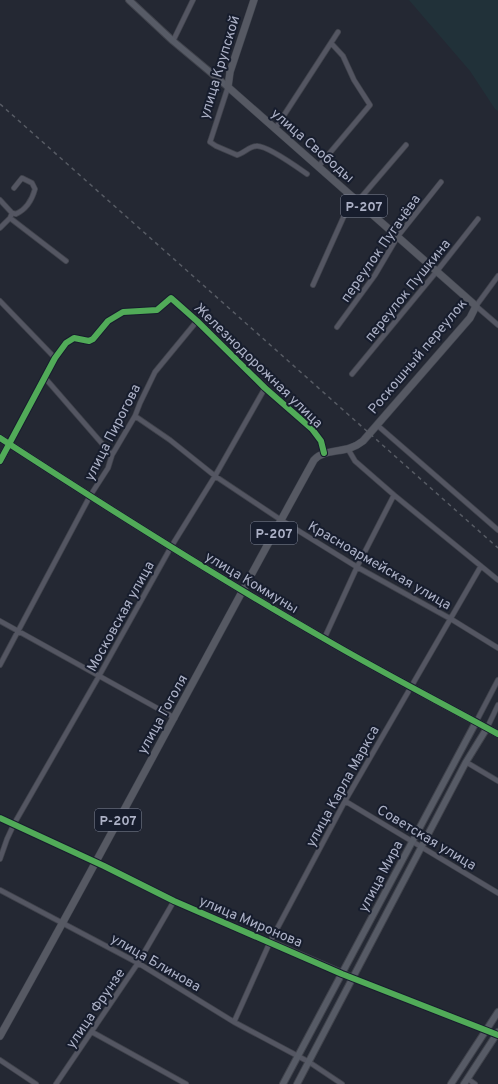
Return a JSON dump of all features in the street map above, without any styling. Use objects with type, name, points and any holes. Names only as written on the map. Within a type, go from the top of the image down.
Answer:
[{"type":"main road","name":"улица Крупской","points":[[228,87],[230,72],[254,0]]},
{"type":"main road","name":"улица Свободы","points":[[228,87],[476,306]]},
{"type":"main road","name":"Роскошный переулок","points":[[348,449],[358,444],[370,433],[470,318],[476,306]]},
{"type":"main road","points":[[324,453],[348,449]]},
{"type":"main road","name":"улица Гоголя","points":[[0,1036],[64,923],[314,460],[324,453]]},
{"type":"street","points":[[173,41],[194,0]]},
{"type":"street","name":"улица Свободы","points":[[134,2],[173,41],[228,87]]},
{"type":"street","points":[[275,129],[338,32]]},
{"type":"street","points":[[318,167],[370,105],[354,80],[343,56],[331,43]]},
{"type":"street","name":"улица Крупской","points":[[228,87],[210,142],[237,155],[253,147],[259,146],[266,148],[294,164],[307,174]]},
{"type":"street","points":[[313,285],[355,199],[406,146]]},
{"type":"street","points":[[0,228],[11,216],[27,206],[35,189],[32,183],[22,178],[14,188]]},
{"type":"street","name":"переулок Пугачёва","points":[[337,327],[375,275],[398,236],[442,182]]},
{"type":"street","points":[[0,200],[11,216],[66,261]]},
{"type":"street","name":"переулок Пушкина","points":[[352,374],[478,219]]},
{"type":"street","name":"Роскошный переулок","points":[[476,306],[498,276]]},
{"type":"street","name":"Железнодорожная улица","points":[[55,358],[70,340],[74,338],[89,341],[93,339],[108,321],[123,312],[157,310],[171,298],[315,432],[321,441],[324,453]]},
{"type":"street","points":[[0,300],[55,358],[0,461]]},
{"type":"street","name":"улица Свободы","points":[[476,306],[498,325]]},
{"type":"street","name":"улица Пирогова","points":[[0,665],[19,632],[90,496],[108,468],[112,455],[135,416],[155,372],[197,321]]},
{"type":"street","points":[[45,378],[112,455]]},
{"type":"street","name":"Московская улица","points":[[0,859],[14,824],[171,547],[215,476],[266,388]]},
{"type":"street","name":"Красноармейская улица","points":[[135,416],[170,440],[215,476],[281,520],[357,567],[451,619],[498,648]]},
{"type":"street","points":[[377,425],[498,530]]},
{"type":"street","name":"улица Коммуны","points":[[0,438],[243,592],[324,639],[498,734]]},
{"type":"street","points":[[348,449],[355,461],[498,580]]},
{"type":"street","points":[[324,639],[357,567],[394,495]]},
{"type":"street","name":"улица Карла Маркса","points":[[234,1022],[270,942],[345,801],[481,566]]},
{"type":"street","points":[[0,621],[175,718]]},
{"type":"street","name":"улица Мира","points":[[283,1084],[498,680]]},
{"type":"street","name":"улица Мира","points":[[297,1084],[466,762],[487,728],[498,705]]},
{"type":"street","points":[[466,762],[498,781]]},
{"type":"street","name":"Советская улица","points":[[345,801],[498,892]]},
{"type":"street","name":"улица Миронова","points":[[0,818],[96,862],[174,901],[342,974],[498,1034]]},
{"type":"street","name":"улица Блинова","points":[[0,890],[138,963],[234,1022],[309,1062]]},
{"type":"street","name":"улица Фрунзе","points":[[56,1084],[138,963],[174,901]]},
{"type":"street","points":[[451,1084],[498,1012]]},
{"type":"street","points":[[92,1032],[186,1084]]},
{"type":"street","points":[[475,1084],[466,1081],[498,1034]]},
{"type":"street","points":[[0,1060],[36,1084]]},
{"type":"street","points":[[309,1062],[342,1084]]},
{"type":"shaded area","points":[[409,0],[498,0],[498,111],[495,109],[470,71]]},
{"type":"railway","points":[[0,104],[498,548]]},
{"type":"cycle path","points":[[0,461],[55,358],[66,343],[74,338],[89,341],[93,339],[108,321],[123,312],[157,310],[171,298],[197,321],[265,388],[312,429],[321,441],[324,453]]},
{"type":"cycle path","points":[[0,438],[241,590],[367,663],[498,734]]},
{"type":"cycle path","points":[[0,818],[104,866],[174,901],[342,974],[498,1035]]}]
